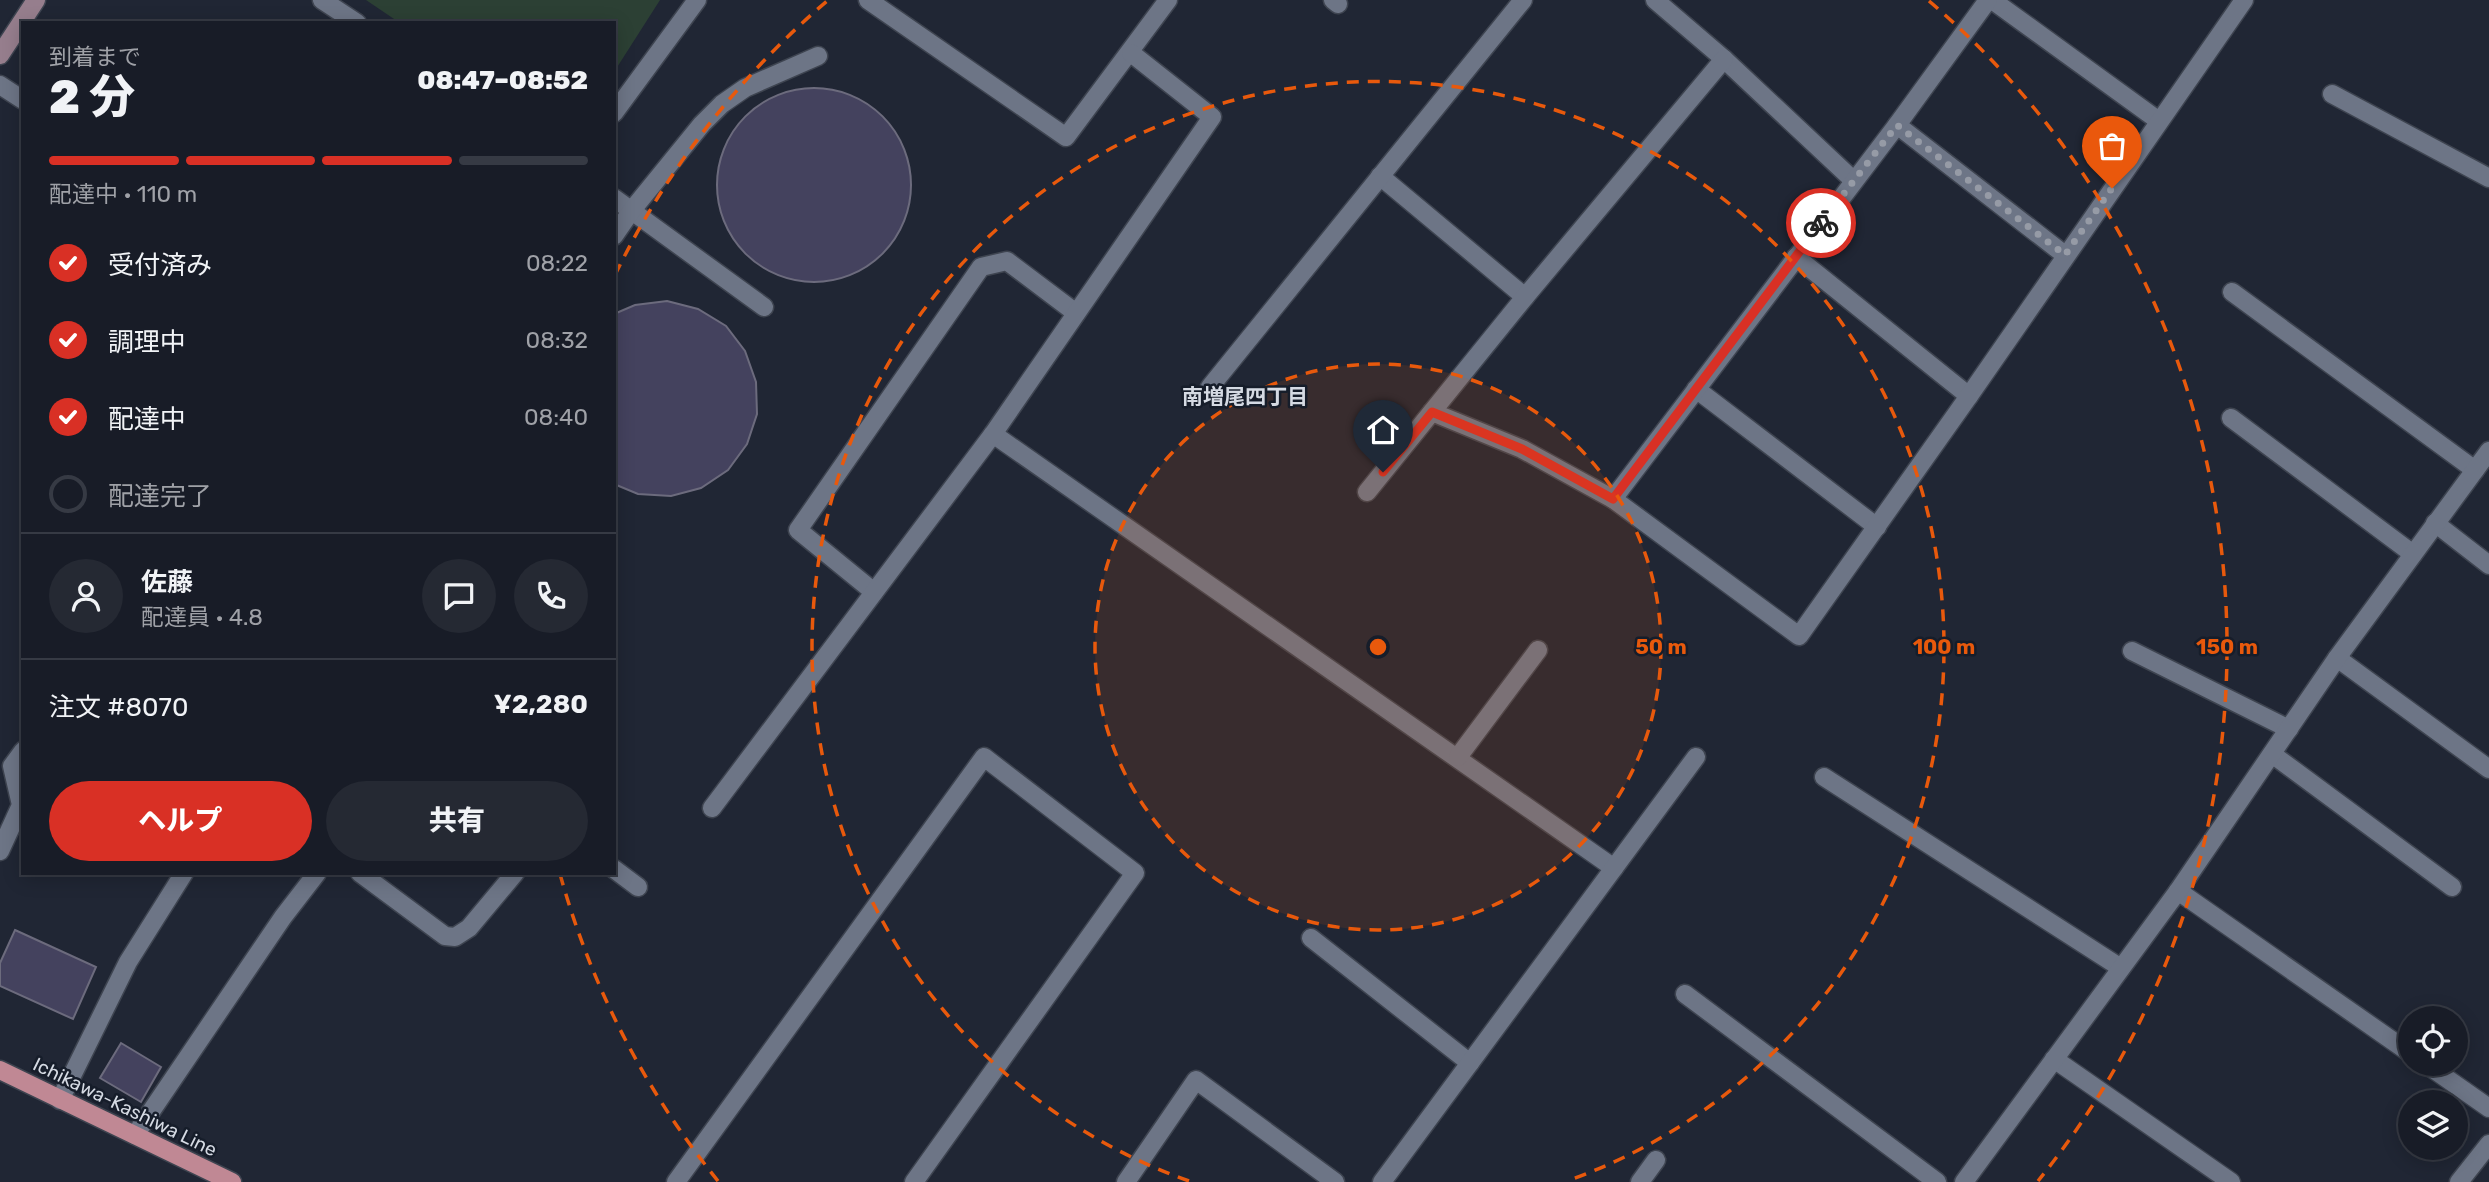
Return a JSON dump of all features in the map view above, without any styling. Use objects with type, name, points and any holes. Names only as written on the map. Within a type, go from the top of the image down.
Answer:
[{"type":"main road","name":"Ichikawa-Kashiwa Line","points":[[0,1070],[232,1182]]},
{"type":"street","points":[[22,21],[36,0]]},
{"type":"street","points":[[322,0],[354,21]]},
{"type":"street","points":[[616,110],[697,0]]},
{"type":"street","points":[[868,0],[1066,136],[1168,0]]},
{"type":"street","points":[[1210,387],[1523,0]]},
{"type":"street","points":[[1655,0],[1724,59],[1853,180]]},
{"type":"street","points":[[1613,499],[1990,0],[2159,121]]},
{"type":"street","points":[[1432,412],[1522,449],[1613,499],[1800,636],[2244,0]]},
{"type":"street","points":[[0,55],[21,23]]},
{"type":"street","points":[[712,808],[993,433],[1212,117],[1131,52]]},
{"type":"street","points":[[616,233],[702,124],[722,104],[745,88],[818,56]]},
{"type":"street","points":[[1367,492],[1525,297],[1724,59]]},
{"type":"street","points":[[0,85],[21,99]]},
{"type":"street","points":[[2332,94],[2489,178]]},
{"type":"street","points":[[1897,125],[2065,255]]},
{"type":"street","points":[[1380,176],[1525,297]]},
{"type":"street","points":[[616,199],[764,307]]},
{"type":"street","points":[[1796,257],[1969,396]]},
{"type":"street","points":[[874,592],[797,530],[981,267],[1007,261],[1076,313]]},
{"type":"street","points":[[2232,292],[2475,470]]},
{"type":"street","points":[[1696,389],[1877,527]]},
{"type":"street","points":[[2231,418],[2413,554]]},
{"type":"street","points":[[993,433],[1614,868]]},
{"type":"street","points":[[1964,1182],[2178,891],[2337,658],[2489,452]]},
{"type":"street","points":[[2435,523],[2489,565]]},
{"type":"street","points":[[1458,757],[1538,650]]},
{"type":"street","points":[[2132,651],[2289,729]]},
{"type":"street","points":[[2337,658],[2489,769]]},
{"type":"street","points":[[0,851],[21,805],[12,766],[21,754]]},
{"type":"street","points":[[2272,754],[2452,887]]},
{"type":"street","points":[[676,1182],[984,757],[1135,873],[914,1182]]},
{"type":"street","points":[[1382,1182],[1696,757]]},
{"type":"street","points":[[1824,777],[2121,968]]},
{"type":"street","points":[[616,870],[638,887]]},
{"type":"street","points":[[60,1100],[128,962],[183,875]]},
{"type":"street","points":[[135,1135],[283,917],[315,875]]},
{"type":"street","points":[[362,875],[445,936],[456,937],[469,928],[512,875]]},
{"type":"street","points":[[2178,891],[2398,1045]]},
{"type":"street","points":[[1311,938],[1470,1063]]},
{"type":"street","points":[[1685,995],[1937,1182]]},
{"type":"street","points":[[2054,1059],[2231,1182]]},
{"type":"street","points":[[2443,1076],[2489,1108]]},
{"type":"street","points":[[1126,1182],[1196,1080],[1335,1182]]},
{"type":"street","points":[[2459,1182],[2489,1144]]},
{"type":"street","points":[[1640,1182],[1656,1160]]},
{"type":"green space","points":[[366,0],[660,0],[616,69],[616,21],[397,21]]},
{"type":"building","points":[[814,88],[851,96],[882,117],[903,148],[911,185],[903,222],[882,253],[851,274],[814,282],[777,274],[746,253],[725,222],[717,185],[725,148],[746,117],[777,96]]},
{"type":"building","points":[[667,301],[698,309],[726,326],[745,351],[756,382],[757,414],[747,444],[728,470],[701,488],[671,496],[638,494],[616,485],[616,313],[635,305]]},
{"type":"building","points":[[15,930],[96,967],[73,1019],[0,986],[0,963]]},
{"type":"building","points":[[121,1043],[161,1067],[141,1102],[100,1078]]},
{"type":"way so far","points":[[1821,223],[1897,125],[2065,255],[2112,188]]},
{"type":"district","name":"南増尾四丁目","points":[[1245,396]]},
{"type":"route","points":[[1383,472],[1432,412],[1522,449],[1613,499],[1821,223]]}]
